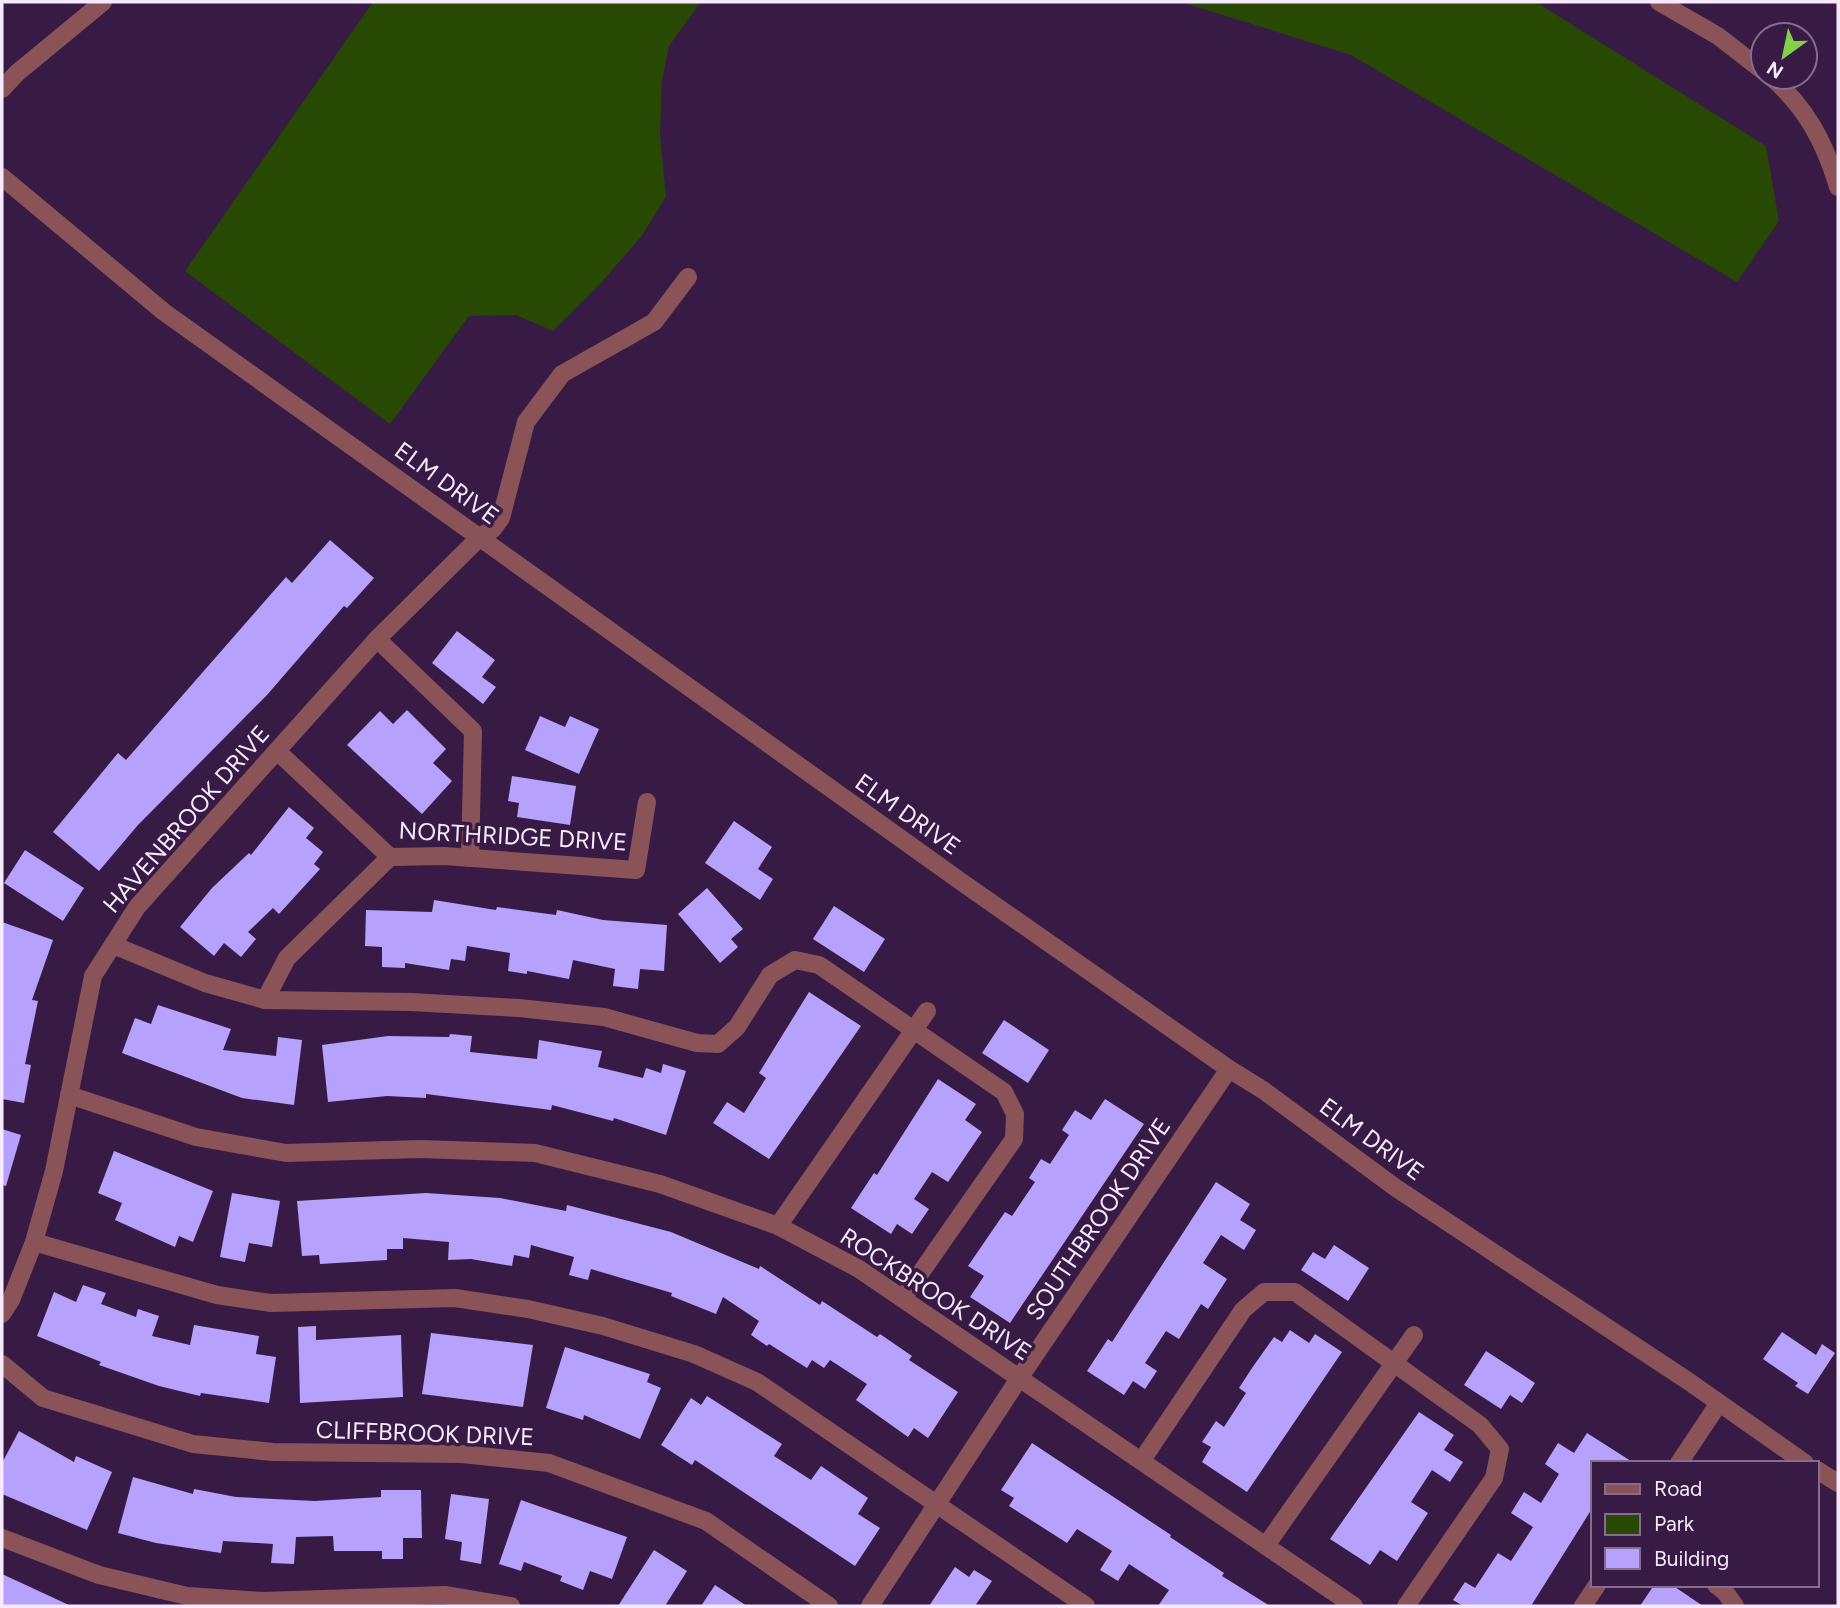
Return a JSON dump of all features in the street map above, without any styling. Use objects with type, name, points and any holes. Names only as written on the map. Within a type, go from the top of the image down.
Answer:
[{"type":"street","points":[[2,89],[17,73],[103,2]]},
{"type":"street","points":[[1658,2],[1718,36],[1749,60]]},
{"type":"street","points":[[1785,91],[1816,130],[1828,152],[1838,187]]},
{"type":"street","name":"ELM DRIVE","points":[[2,177],[164,312],[1229,1069],[1264,1090],[1396,1188],[1802,1461]]},
{"type":"street","name":"HAVENBROOK DRIVE","points":[[2,1314],[11,1300],[34,1242],[54,1171],[93,976],[138,907],[377,639],[480,537],[493,529],[501,518],[526,422],[562,373],[654,322],[671,303],[688,277]]},
{"type":"street","points":[[377,639],[473,731],[470,858]]},
{"type":"street","name":"NORTHRIDGE DRIVE","points":[[277,751],[390,857],[470,858],[636,870],[647,802]]},
{"type":"street","points":[[265,1000],[287,958],[390,857]]},
{"type":"street","points":[[113,945],[205,983],[265,1000],[411,1002],[519,1008],[604,1017],[697,1043],[718,1044],[737,1027],[771,975],[795,960],[820,965],[1004,1092],[1015,1114],[1014,1139],[903,1298]]},
{"type":"street","points":[[778,1226],[927,1011]]},
{"type":"street","name":"SOUTHBROOK DRIVE","points":[[870,1606],[1020,1377],[1229,1069]]},
{"type":"street","name":"ROCKBROOK DRIVE","points":[[69,1095],[195,1138],[286,1153],[421,1149],[535,1153],[660,1184],[778,1226],[859,1269],[903,1298],[1267,1544],[1354,1606]]},
{"type":"street","points":[[34,1242],[217,1295],[271,1303],[455,1298],[528,1309],[603,1326],[694,1354],[757,1382],[1086,1606]]},
{"type":"street","points":[[1142,1460],[1243,1310],[1264,1292],[1295,1292],[1480,1425],[1500,1449],[1494,1478],[1406,1606]]},
{"type":"street","points":[[1267,1544],[1414,1335]]},
{"type":"street","name":"CLIFFBROOK DRIVE","points":[[2,1364],[43,1398],[193,1444],[273,1452],[463,1454],[549,1463],[706,1521],[829,1606]]},
{"type":"street","points":[[1680,1461],[1719,1403]]},
{"type":"street","points":[[1819,1471],[1838,1483]]},
{"type":"street","points":[[2,1538],[99,1575],[187,1596],[263,1601],[445,1595],[511,1606]]},
{"type":"street","points":[[1583,1606],[1596,1587]]},
{"type":"street","points":[[1719,1587],[1726,1592],[1735,1606]]},
{"type":"green space","points":[[373,2],[701,2],[669,46],[662,81],[660,134],[666,197],[641,237],[599,285],[553,331],[516,315],[469,316],[390,424],[185,271]]},
{"type":"green space","points":[[1181,2],[1536,2],[1766,146],[1779,221],[1737,282],[1351,55]]},
{"type":"building","points":[[330,540],[374,578],[347,608],[344,606],[267,695],[138,825],[99,871],[53,832],[118,753],[126,760],[286,577],[292,583]]},
{"type":"building","points":[[457,631],[495,660],[482,677],[496,687],[483,704],[432,663]]},
{"type":"building","points":[[407,710],[446,749],[433,763],[452,781],[422,814],[347,745],[380,711],[393,724]]},
{"type":"building","points":[[540,716],[565,727],[570,716],[599,729],[579,774],[525,750]]},
{"type":"building","points":[[512,776],[576,786],[570,825],[517,817],[519,803],[508,801]]},
{"type":"building","points":[[289,807],[314,828],[306,838],[323,852],[314,864],[320,869],[279,914],[273,908],[248,932],[256,939],[241,957],[224,943],[214,956],[180,927],[212,888],[249,853],[251,855]]},
{"type":"building","points":[[734,821],[772,847],[758,869],[773,879],[760,900],[705,863]]},
{"type":"building","points":[[25,850],[84,888],[63,921],[4,883]]},
{"type":"building","points":[[707,888],[743,929],[731,939],[738,947],[720,963],[678,914]]},
{"type":"building","points":[[434,900],[496,910],[497,907],[556,915],[557,910],[603,920],[667,925],[664,971],[640,969],[638,989],[613,986],[615,969],[573,960],[569,979],[527,971],[527,974],[508,971],[510,953],[467,946],[465,961],[451,959],[449,970],[405,963],[405,968],[382,967],[382,947],[365,946],[366,910],[432,912]]},
{"type":"building","points":[[834,906],[885,939],[864,972],[813,939]]},
{"type":"building","points":[[2,922],[53,940],[32,1000],[38,1001],[25,1064],[31,1065],[24,1103],[2,1099]]},
{"type":"building","points":[[809,992],[861,1026],[769,1159],[713,1123],[727,1102],[744,1113],[766,1078],[759,1073]]},
{"type":"building","points":[[158,1005],[231,1029],[223,1050],[276,1056],[278,1037],[302,1040],[294,1105],[242,1098],[122,1053],[135,1018],[151,1024]]},
{"type":"building","points":[[1004,1020],[1049,1050],[1028,1083],[982,1053]]},
{"type":"building","points":[[450,1034],[472,1036],[470,1052],[537,1059],[539,1040],[602,1051],[598,1067],[643,1078],[646,1068],[661,1073],[663,1064],[686,1071],[666,1135],[614,1118],[613,1121],[552,1105],[551,1110],[426,1094],[426,1098],[387,1096],[328,1102],[322,1045],[388,1036],[449,1037]]},
{"type":"building","points":[[938,1079],[976,1104],[965,1120],[982,1132],[948,1182],[932,1172],[914,1199],[929,1209],[912,1234],[897,1224],[891,1234],[851,1208],[874,1173],[877,1175]]},
{"type":"building","points":[[1105,1099],[1144,1124],[1010,1323],[970,1297],[984,1276],[968,1266],[1005,1212],[1012,1216],[1035,1182],[1029,1178],[1041,1159],[1050,1164],[1069,1135],[1062,1130],[1075,1110],[1091,1120]]},
{"type":"building","points":[[2,1129],[21,1135],[6,1186],[2,1185]]},
{"type":"building","points":[[114,1151],[213,1191],[193,1242],[179,1236],[175,1247],[115,1220],[122,1203],[98,1193]]},
{"type":"building","points":[[1216,1182],[1250,1204],[1240,1220],[1256,1230],[1244,1250],[1221,1235],[1203,1263],[1227,1279],[1208,1309],[1201,1304],[1179,1339],[1166,1331],[1145,1363],[1157,1371],[1145,1389],[1133,1381],[1124,1395],[1087,1371],[1108,1339],[1112,1342]]},
{"type":"building","points":[[232,1193],[280,1201],[272,1247],[249,1243],[245,1262],[220,1257]]},
{"type":"building","points":[[426,1193],[500,1198],[566,1211],[567,1205],[671,1232],[759,1269],[760,1266],[820,1305],[822,1301],[877,1337],[880,1334],[912,1356],[909,1360],[958,1392],[928,1438],[914,1428],[908,1437],[856,1400],[867,1384],[830,1360],[824,1368],[812,1360],[807,1368],[769,1344],[767,1346],[751,1335],[759,1321],[723,1297],[716,1314],[671,1296],[672,1293],[591,1269],[588,1280],[569,1275],[574,1257],[531,1245],[529,1258],[514,1255],[512,1266],[471,1259],[448,1260],[449,1242],[403,1238],[403,1249],[387,1249],[387,1260],[320,1264],[319,1255],[302,1256],[297,1201]]},
{"type":"building","points":[[1334,1245],[1369,1268],[1348,1301],[1301,1270],[1313,1252],[1325,1259]]},
{"type":"building","points":[[83,1285],[106,1293],[101,1304],[136,1317],[138,1309],[159,1316],[152,1336],[190,1345],[194,1325],[259,1336],[256,1354],[276,1357],[269,1403],[201,1393],[200,1396],[159,1386],[99,1365],[101,1362],[37,1336],[54,1292],[76,1302]]},
{"type":"building","points":[[316,1326],[316,1340],[401,1335],[403,1397],[300,1403],[298,1327]]},
{"type":"building","points":[[1290,1330],[1309,1343],[1315,1334],[1342,1352],[1247,1492],[1202,1462],[1211,1447],[1202,1442],[1216,1421],[1224,1427],[1246,1393],[1239,1388],[1274,1337],[1282,1342]]},
{"type":"building","points":[[1782,1332],[1816,1355],[1822,1344],[1835,1353],[1808,1394],[1795,1386],[1798,1383],[1763,1359]]},
{"type":"building","points":[[431,1333],[533,1345],[523,1407],[422,1394]]},
{"type":"building","points":[[565,1347],[650,1374],[647,1382],[661,1388],[640,1439],[584,1415],[583,1420],[546,1408]]},
{"type":"building","points":[[1486,1351],[1535,1383],[1522,1403],[1510,1395],[1501,1409],[1464,1385]]},
{"type":"building","points":[[707,1396],[782,1444],[774,1456],[811,1480],[821,1466],[868,1498],[858,1514],[880,1528],[855,1566],[695,1460],[692,1465],[661,1445],[691,1398],[701,1405]]},
{"type":"building","points":[[1419,1412],[1454,1435],[1444,1450],[1463,1462],[1450,1482],[1432,1470],[1411,1502],[1428,1513],[1397,1561],[1380,1550],[1370,1565],[1330,1539]]},
{"type":"building","points":[[19,1431],[74,1462],[76,1456],[112,1472],[87,1530],[2,1494],[2,1463]]},
{"type":"building","points":[[1587,1433],[1631,1461],[1591,1461],[1591,1510],[1531,1606],[1463,1606],[1453,1600],[1465,1582],[1475,1588],[1498,1553],[1511,1561],[1533,1527],[1511,1513],[1524,1492],[1541,1503],[1559,1474],[1545,1464],[1558,1443],[1574,1453]]},
{"type":"building","points":[[1032,1443],[1171,1535],[1170,1537],[1224,1573],[1222,1576],[1270,1606],[1158,1606],[1169,1590],[1129,1564],[1118,1581],[1100,1570],[1112,1551],[1077,1529],[1067,1543],[1009,1506],[1014,1498],[1001,1490]]},
{"type":"building","points":[[133,1477],[193,1494],[194,1489],[236,1497],[315,1501],[381,1497],[381,1490],[421,1490],[422,1538],[403,1538],[403,1559],[382,1559],[382,1551],[334,1551],[333,1536],[296,1537],[294,1564],[271,1563],[273,1544],[223,1541],[221,1553],[156,1543],[118,1533]]},
{"type":"building","points":[[451,1494],[489,1499],[481,1564],[460,1560],[462,1542],[445,1539]]},
{"type":"building","points":[[521,1500],[627,1537],[612,1579],[590,1571],[583,1590],[560,1581],[562,1576],[524,1562],[521,1571],[499,1564]]},
{"type":"building","points":[[654,1550],[687,1571],[665,1606],[618,1606]]},
{"type":"building","points":[[955,1567],[969,1577],[974,1570],[992,1581],[975,1606],[929,1606]]},
{"type":"building","points":[[2,1574],[71,1606],[2,1606]]},
{"type":"building","points":[[715,1585],[747,1606],[701,1606]]},
{"type":"building","points":[[1653,1587],[1675,1587],[1703,1606],[1640,1606]]}]
